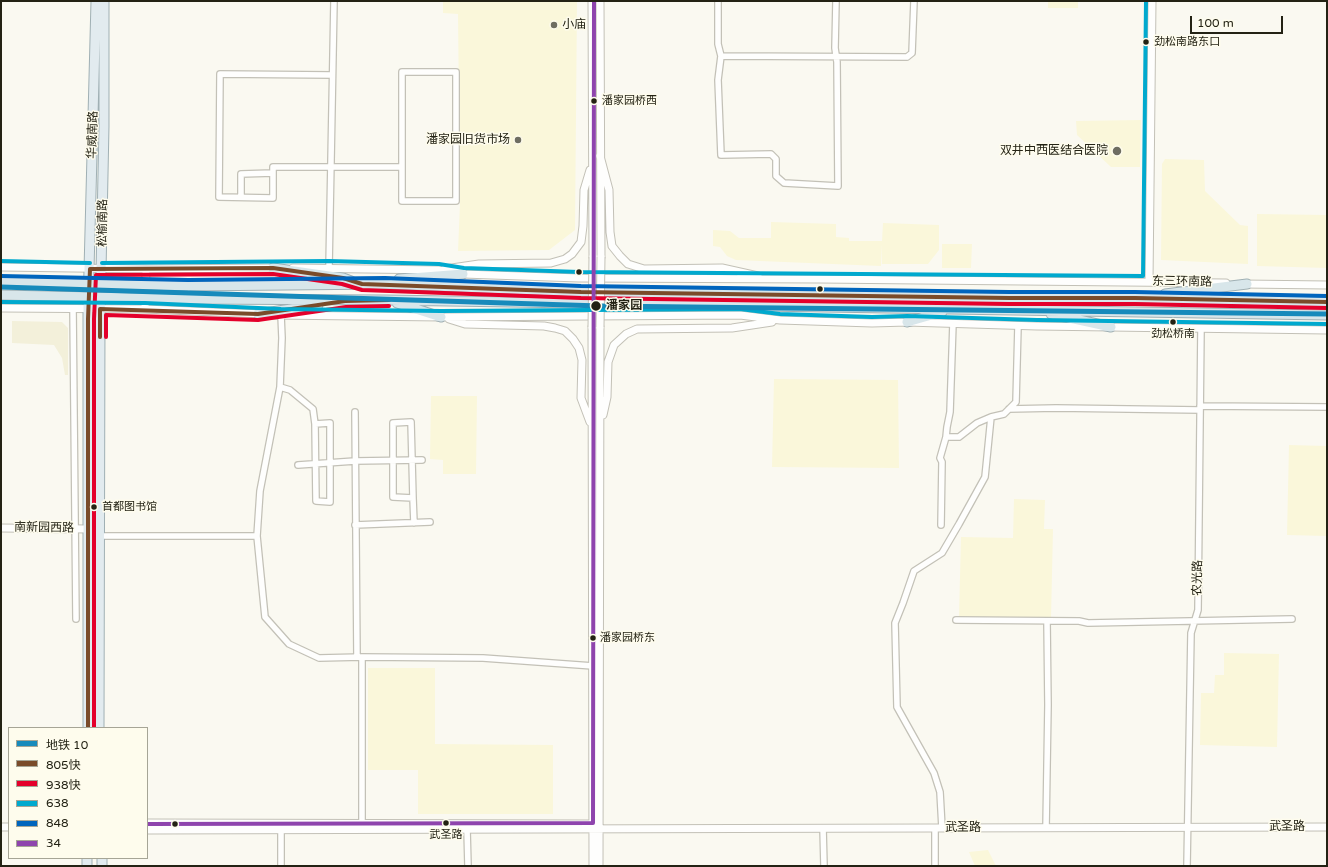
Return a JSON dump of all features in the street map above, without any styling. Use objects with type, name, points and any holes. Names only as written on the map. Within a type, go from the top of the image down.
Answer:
[{"type":"highway","points":[[273,268],[343,278],[362,284]]},
{"type":"highway","points":[[385,284],[396,279],[463,274]]},
{"type":"highway","points":[[1,282],[188,286],[385,284],[581,292],[1009,298],[1135,298],[1327,302]]},
{"type":"highway","points":[[1135,298],[1247,284]]},
{"type":"highway","points":[[1,295],[1327,315]]},
{"type":"highway","points":[[386,300],[441,316]]},
{"type":"highway","points":[[258,314],[345,301]]},
{"type":"highway","points":[[907,322],[953,309]]},
{"type":"highway","points":[[1032,310],[1111,327]]},
{"type":"main road","name":"华威南路","points":[[88,308],[96,1]]},
{"type":"main road","name":"华威南路","points":[[104,1],[104,126]]},
{"type":"main road","name":"松榆南路","points":[[99,727],[100,309],[104,126]]},
{"type":"main road","points":[[88,308],[88,727]]},
{"type":"street","points":[[329,267],[334,1]]},
{"type":"street","points":[[592,1],[593,666],[595,827],[599,866]]},
{"type":"street","points":[[593,866],[595,827],[600,426],[600,1]]},
{"type":"street","points":[[718,1],[718,44],[720,56],[718,80],[721,155],[771,154],[776,159],[776,176],[784,183],[838,186],[837,62],[835,48],[836,1]]},
{"type":"street","points":[[720,56],[907,57],[912,53],[914,1]]},
{"type":"street","points":[[1149,282],[1152,1]]},
{"type":"street","points":[[402,72],[456,72],[456,201],[402,201],[402,167],[402,72]]},
{"type":"street","points":[[332,75],[220,74],[219,197],[273,198],[273,167],[402,167]]},
{"type":"street","points":[[600,156],[609,190],[610,232],[612,246],[628,264],[644,269],[722,268],[772,279]]},
{"type":"street","points":[[439,270],[479,264],[551,263],[565,259],[572,254],[581,242],[584,190],[592,163]]},
{"type":"street","points":[[241,197],[241,174],[273,173]]},
{"type":"street","points":[[1,267],[90,269],[329,267],[439,270],[463,274],[579,278],[772,279]]},
{"type":"street","points":[[145,309],[146,269]]},
{"type":"street","name":"东三环南路","points":[[772,279],[1327,285]]},
{"type":"street","points":[[1,308],[145,309],[281,315],[740,315],[780,320],[872,323],[907,322],[1018,326],[1327,330]]},
{"type":"street","points":[[74,308],[76,619]]},
{"type":"street","points":[[281,315],[282,338],[280,387],[260,491],[257,536],[265,617],[290,644],[319,658],[483,658],[593,666]]},
{"type":"street","points":[[441,316],[465,324],[544,326],[565,332],[573,339],[579,348],[582,360],[582,398],[592,426]]},
{"type":"street","points":[[600,426],[607,397],[608,362],[614,345],[626,334],[637,329],[732,328],[780,320]]},
{"type":"street","points":[[941,525],[942,462],[940,458],[946,437],[950,412],[952,323]]},
{"type":"street","points":[[946,437],[959,437],[977,423],[991,417],[1004,414],[1016,402],[1018,326]]},
{"type":"street","name":"农光路","points":[[1187,866],[1191,633],[1198,610],[1201,328]]},
{"type":"street","points":[[280,387],[290,390],[313,409],[315,424],[316,501],[330,502],[330,423],[315,424]]},
{"type":"street","points":[[1009,409],[1327,407]]},
{"type":"street","points":[[355,412],[355,525],[362,824]]},
{"type":"street","points":[[935,866],[939,828],[940,792],[934,773],[897,707],[895,623],[914,571],[942,553],[985,476],[991,417]]},
{"type":"street","points":[[414,498],[393,497],[393,423],[411,422],[414,498],[414,523]]},
{"type":"street","points":[[298,465],[355,461],[422,460]]},
{"type":"street","points":[[355,525],[430,522]]},
{"type":"street","name":"南新园西路","points":[[1,528],[88,529]]},
{"type":"street","points":[[99,536],[257,536]]},
{"type":"street","points":[[956,620],[1088,623],[1292,619]]},
{"type":"street","points":[[1046,828],[1048,705],[1047,622]]},
{"type":"street","name":"武圣路","points":[[148,823],[823,828],[1327,827]]},
{"type":"street","name":"武圣路","points":[[148,830],[595,827]]},
{"type":"street","points":[[823,828],[824,866]]},
{"type":"street","points":[[467,829],[468,866]]},
{"type":"street","points":[[281,830],[281,866]]},
{"type":"shaded area","name":"潘家园旧货市场","points":[[443,1],[577,1],[575,230],[549,250],[458,251],[460,204],[458,14],[443,13]]},
{"type":"shaded area","points":[[1048,1],[1078,1],[1078,8],[1048,8]]},
{"type":"shaded area","name":"双井中西医结合医院","points":[[1141,120],[1140,167],[1111,167],[1077,135],[1076,121]]},
{"type":"shaded area","points":[[1165,159],[1204,160],[1205,191],[1240,225],[1248,226],[1248,264],[1161,260],[1162,164]]},
{"type":"shaded area","points":[[1257,214],[1327,215],[1327,268],[1257,266]]},
{"type":"shaded area","points":[[771,222],[836,224],[836,237],[849,238],[849,241],[882,241],[883,223],[939,225],[939,250],[928,264],[882,264],[882,244],[881,266],[736,260],[727,256],[720,247],[713,246],[713,230],[730,231],[739,238],[771,238]]},
{"type":"shaded area","points":[[942,244],[972,244],[971,268],[942,268]]},
{"type":"shaded area","points":[[12,321],[62,322],[68,328],[68,375],[65,375],[62,358],[54,345],[12,343]]},
{"type":"shaded area","points":[[774,379],[898,380],[899,468],[772,467]]},
{"type":"shaded area","points":[[431,396],[477,396],[476,474],[443,474],[443,460],[430,459]]},
{"type":"shaded area","points":[[1289,445],[1327,446],[1327,536],[1287,535]]},
{"type":"shaded area","points":[[1014,499],[1045,500],[1044,529],[1053,529],[1051,619],[959,617],[961,537],[1013,538]]},
{"type":"shaded area","points":[[1224,653],[1279,654],[1277,747],[1200,745],[1201,693],[1214,693],[1215,675],[1224,675]]},
{"type":"shaded area","points":[[368,668],[435,668],[435,744],[553,745],[553,814],[418,814],[418,770],[368,770]]},
{"type":"shaded area","points":[[988,850],[996,866],[975,866],[969,852]]},
{"type":"metro line","name":"10","points":[[1,287],[600,306],[1327,314]]},
{"type":"transit line","name":"34","points":[[148,824],[593,823],[594,1]]},
{"type":"transit line","name":"638","points":[[102,263],[329,261],[439,264],[464,268],[579,272],[1143,276],[1146,1]]},
{"type":"transit line","name":"638","points":[[1,261],[90,263]]},
{"type":"transit line","name":"805快","points":[[88,727],[88,319],[90,269],[273,268],[343,278],[362,284],[581,292],[1009,298],[1135,298],[1327,302]]},
{"type":"transit line","name":"938快","points":[[94,727],[94,319],[96,275],[273,274],[342,284],[362,290],[581,298],[1009,304],[1135,304],[1327,308]]},
{"type":"transit line","name":"848","points":[[1,276],[188,280],[385,278],[581,286],[1009,292],[1135,292],[1327,296]]},
{"type":"transit line","name":"805快","points":[[100,337],[100,309],[258,314],[345,301],[389,300]]},
{"type":"transit line","name":"638","points":[[1,302],[145,303],[281,309],[441,311],[740,309],[780,314],[872,317],[907,316],[1037,320],[1327,324]]},
{"type":"transit line","name":"938快","points":[[106,337],[106,315],[258,320],[346,307],[389,306]]},
{"type":"place","name":"小庙","points":[[554,25]]},
{"type":"place","name":"劲松南路东口","points":[[1146,42]]},
{"type":"place","name":"潘家园桥西","points":[[594,101]]},
{"type":"place","name":"潘家园旧货市场","points":[[518,140]]},
{"type":"place","name":"双井中西医结合医院","points":[[1117,151]]},
{"type":"place","name":"潘家园","points":[[596,306]]},
{"type":"place","name":"劲松桥南","points":[[1173,322]]},
{"type":"place","name":"首都图书馆","points":[[94,507]]},
{"type":"place","name":"潘家园桥东","points":[[593,638]]},
{"type":"place","name":"武圣路","points":[[446,823]]}]
